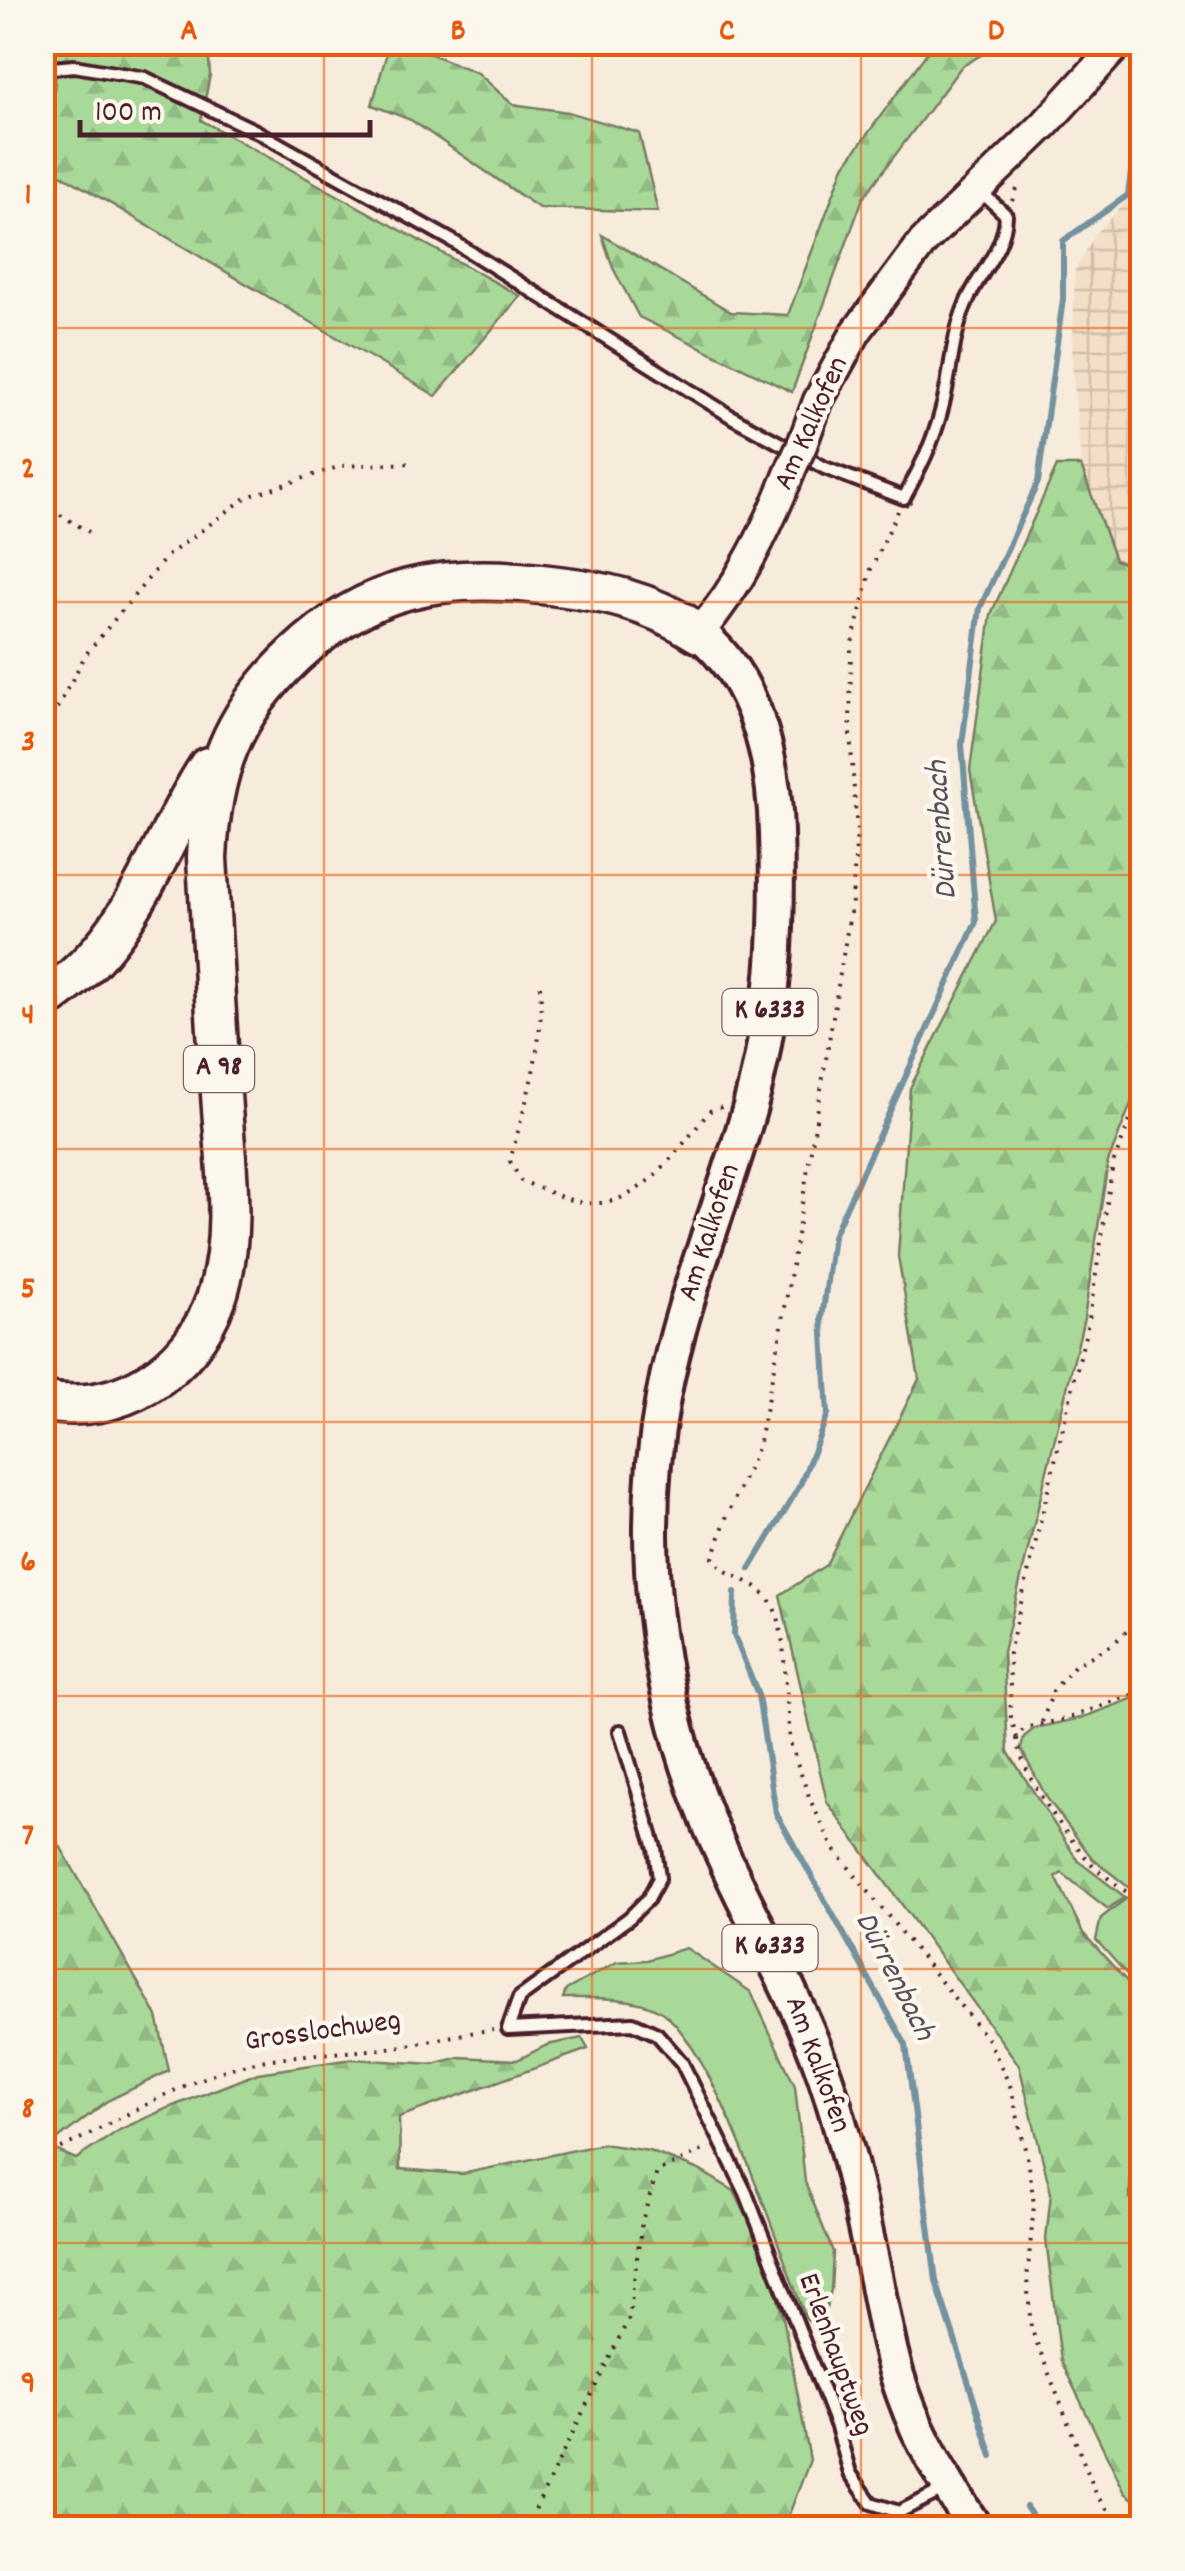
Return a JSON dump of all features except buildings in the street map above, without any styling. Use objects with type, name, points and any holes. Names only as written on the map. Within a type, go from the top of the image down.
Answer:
[{"type":"highway","name":"A 98","points":[[42,1001],[82,971],[122,924],[194,790],[266,682],[333,622],[391,592],[448,581],[529,582],[615,594],[656,607],[699,633]]},
{"type":"highway","name":"A 98","points":[[42,1401],[88,1404],[129,1394],[160,1378],[185,1356],[216,1298],[224,1266],[227,1196],[207,858],[214,790],[223,754],[238,724]]},
{"type":"main road","name":"Am Kalkofen","points":[[699,633],[714,644],[744,690],[760,724],[771,767],[778,902],[774,980],[751,1104],[700,1262],[663,1398],[652,1538],[654,1595],[667,1690],[708,1821],[815,2046],[846,2146],[890,2349],[904,2395],[922,2439],[975,2528]]},
{"type":"street","name":"Am Kalkofen","points":[[699,633],[745,568],[818,401],[856,332],[924,242],[1045,124],[1120,42]]},
{"type":"lane","points":[[42,69],[74,66],[145,78],[256,131],[450,240],[732,417],[825,468],[904,498],[927,455],[942,410],[954,341],[966,302],[1006,234],[1006,215],[978,188]]},
{"type":"lane","points":[[508,2029],[519,1998],[629,1918],[648,1900],[659,1878],[655,1848],[620,1732]]},
{"type":"lane","name":"Erlenhauptweg","points":[[508,2029],[633,2023],[657,2034],[682,2062],[746,2193],[837,2427],[850,2473],[870,2503],[899,2512],[948,2487]]},
{"type":"path","points":[[42,736],[86,654],[167,556],[248,498],[341,466],[413,463]]},
{"type":"path","points":[[904,498],[871,569],[851,648],[850,732],[857,832],[852,901],[781,1332],[758,1447],[720,1531],[713,1558],[722,1569],[756,1586],[768,1597],[778,1616],[790,1743],[811,1802],[834,1849],[988,2041],[1011,2088],[1030,2166],[1034,2205],[1028,2279],[1032,2328],[1097,2496],[1112,2516],[1130,2528]]},
{"type":"path","points":[[42,504],[90,532]]},
{"type":"path","points":[[540,986],[543,1015],[510,1161],[521,1181],[587,1204],[618,1200],[654,1176],[710,1111],[737,1102],[751,1104]]},
{"type":"path","points":[[1142,1090],[1113,1164],[1090,1319],[1009,1654],[1011,1718],[1019,1756],[1050,1808],[1090,1862],[1142,1903]]},
{"type":"path","points":[[1042,1722],[1053,1691],[1075,1665],[1112,1645],[1131,1627],[1142,1602]]},
{"type":"path","points":[[1017,1738],[1024,1728],[1069,1718],[1142,1691]]},
{"type":"path","name":"Grosslochweg","points":[[42,2157],[99,2132],[158,2097],[217,2072],[275,2056],[395,2047],[456,2033],[508,2029]]},
{"type":"path","points":[[526,2528],[630,2318],[642,2221],[658,2172],[686,2156],[722,2143]]},
{"type":"path","points":[[42,2524],[138,2524],[164,2528]]},
{"type":"shaded area","points":[[1142,185],[1142,570],[1115,560],[1081,466],[1072,362],[1075,270],[1096,233]]},
{"type":"green space","points":[[390,42],[404,43],[478,73],[512,104],[568,112],[639,133],[658,212],[539,208],[411,120],[372,105]]},
{"type":"green space","points":[[42,43],[208,43],[210,75],[201,120],[520,296],[436,396],[47,166],[56,69],[43,69]]},
{"type":"green space","points":[[934,43],[1001,43],[961,67],[863,198],[792,392],[639,317],[613,268],[602,235],[731,312],[788,315],[844,166]]},
{"type":"green space","points":[[1057,466],[1081,466],[1115,560],[1142,570],[1142,1076],[1108,1162],[1084,1318],[1003,1652],[1008,1752],[1078,1861],[1125,1897],[1108,1909],[1062,1873],[1056,1877],[1083,1933],[1142,1998],[1142,2141],[1131,2131],[1130,2198],[1142,2196],[1142,2506],[1125,2493],[1061,2361],[1046,2239],[1051,2193],[1019,2065],[827,1802],[780,1595],[826,1565],[919,1379],[898,1256],[910,1088],[996,921],[970,770],[991,614]]},
{"type":"green space","points":[[1142,1695],[1142,1898],[1093,1859],[1047,1798],[1021,1749],[1024,1737],[1035,1728],[1081,1718]]},
{"type":"green space","points":[[42,1827],[60,1846],[157,2016],[169,2071],[107,2101],[48,2147],[76,2159],[121,2129],[258,2073],[352,2059],[434,2064],[459,2057],[517,2060],[547,2045],[582,2038],[588,2049],[399,2117],[400,2169],[462,2174],[603,2144],[649,2151],[699,2170],[734,2191],[766,2255],[783,2317],[810,2460],[788,2517],[796,2528],[43,2528]]},
{"type":"green space","points":[[1127,1898],[1142,1910],[1142,1991],[1096,1940],[1101,1918]]},
{"type":"green space","points":[[686,1948],[751,1992],[795,2086],[805,2182],[833,2252],[831,2290],[824,2316],[815,2327],[806,2319],[724,2106],[681,2032],[650,2006],[612,1999],[563,1998],[566,1990],[617,1962],[647,1960]]},
{"type":"waterway","name":"Dürrenbach","points":[[750,1569],[800,1485],[828,1414],[822,1319],[833,1236],[976,922],[962,744],[980,608],[1038,482],[1063,299],[1063,241],[1128,195],[1133,156],[1142,153]]},
{"type":"waterway","name":"Dürrenbach","points":[[735,1592],[734,1635],[758,1695],[776,1813],[906,2045],[936,2281],[992,2456]]},
{"type":"waterway","name":"Dürrenbach","points":[[1026,2507],[1040,2528]]}]
